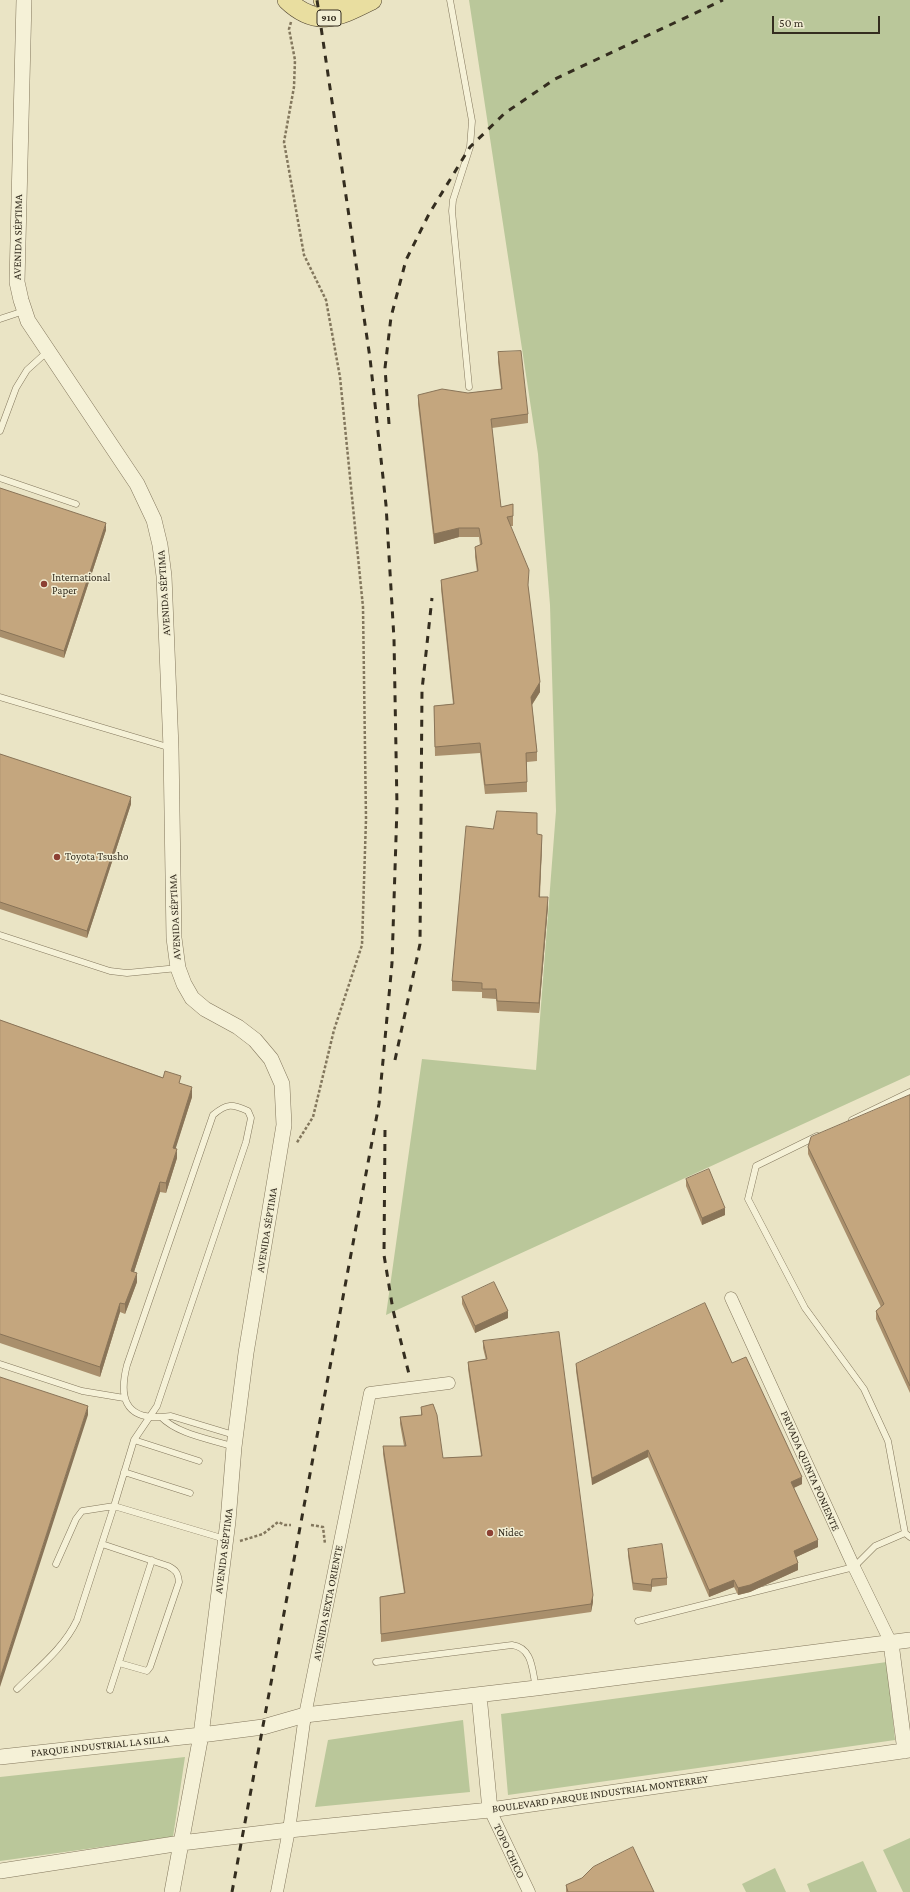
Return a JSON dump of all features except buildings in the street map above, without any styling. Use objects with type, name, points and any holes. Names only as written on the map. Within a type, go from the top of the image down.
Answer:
[{"type":"main road","name":"910","points":[[323,0],[337,2],[346,0]]},
{"type":"main road","name":"910","points":[[290,3],[302,13],[310,16],[330,18],[346,13],[372,0]]},
{"type":"street","name":"AVENIDA SÉPTIMA","points":[[24,0],[17,282],[28,321],[138,484],[154,520],[160,545],[164,576],[171,748],[174,938],[178,968],[184,984],[192,998],[205,1009],[238,1027],[255,1040],[271,1059],[282,1084],[284,1125],[246,1353],[201,1735],[172,1892]]},
{"type":"street","name":"PRIVADA QUINTA PONIENTE","points":[[731,1298],[854,1567],[891,1643]]},
{"type":"street","name":"AVENIDA SEXTA ORIENTE","points":[[277,1892],[289,1830],[305,1715],[370,1394],[449,1383]]},
{"type":"street","points":[[305,1715],[536,1688],[910,1640]]},
{"type":"street","points":[[891,1643],[908,1750]]},
{"type":"street","points":[[479,1695],[490,1810]]},
{"type":"street","name":"PARQUE INDUSTRIAL LA SILLA","points":[[0,1757],[263,1727],[305,1715]]},
{"type":"street","name":"BOULEVARD PARQUE INDUSTRIAL MONTERREY","points":[[181,1843],[289,1830],[490,1810],[908,1750]]},
{"type":"street","name":"TOPO CHICO","points":[[490,1810],[529,1892]]},
{"type":"street","points":[[0,1871],[181,1843]]},
{"type":"lane","points":[[450,0],[472,121],[470,147],[453,200],[452,211],[469,387]]},
{"type":"lane","points":[[0,319],[24,311]]},
{"type":"lane","points":[[0,431],[16,388],[27,370],[48,351]]},
{"type":"lane","points":[[0,478],[76,504]]},
{"type":"lane","points":[[0,697],[171,748]]},
{"type":"lane","points":[[0,935],[110,971],[127,973],[178,968]]},
{"type":"lane","points":[[847,1122],[910,1092]]},
{"type":"lane","points":[[17,1689],[65,1641],[71,1631],[102,1544],[134,1440],[150,1418],[157,1406],[246,1142],[251,1118],[248,1110],[229,1105],[222,1107],[214,1115],[127,1365],[123,1381],[124,1398],[137,1414],[150,1418],[170,1416],[235,1441]]},
{"type":"lane","points":[[638,1621],[854,1567],[875,1546],[908,1535],[888,1441],[864,1389],[805,1308],[748,1199],[756,1166],[826,1132]]},
{"type":"lane","points":[[0,1364],[82,1391],[124,1398]]},
{"type":"lane","points":[[161,1417],[168,1424],[180,1430],[235,1441]]},
{"type":"lane","points":[[134,1440],[199,1460]]},
{"type":"lane","points":[[124,1472],[190,1493]]},
{"type":"lane","points":[[56,1564],[76,1519],[82,1511],[114,1506],[225,1539]]},
{"type":"lane","points":[[102,1544],[152,1560],[174,1569],[178,1574],[179,1582],[150,1667],[147,1671],[119,1663]]},
{"type":"lane","points":[[110,1690],[152,1560]]},
{"type":"lane","points":[[376,1662],[512,1645],[520,1646],[524,1649],[528,1656],[536,1688]]},
{"type":"path","points":[[290,3],[289,28],[295,60],[294,87],[284,142],[304,255],[326,300],[340,377],[363,607],[366,819],[362,945],[334,1030],[313,1117],[294,1148]]},
{"type":"path","points":[[225,1539],[238,1541],[251,1539],[263,1534],[278,1522],[284,1525],[291,1525]]},
{"type":"green space","points":[[469,0],[910,0],[910,1075],[386,1315],[422,1059],[536,1070],[556,811],[550,605],[538,454]]},
{"type":"green space","points":[[887,1662],[895,1740],[508,1795],[501,1714]]},
{"type":"green space","points":[[463,1720],[470,1792],[315,1807],[328,1740]]},
{"type":"green space","points":[[185,1757],[173,1837],[0,1861],[0,1777]]},
{"type":"green space","points":[[910,1838],[910,1892],[903,1892],[883,1850]]},
{"type":"green space","points":[[863,1861],[877,1892],[810,1892],[807,1884]]},
{"type":"green space","points":[[775,1868],[786,1892],[746,1892],[742,1884]]},
{"type":"railway","points":[[232,1892],[379,1104],[392,963],[397,807],[394,639],[386,505],[370,358],[317,0]]},
{"type":"railway","points":[[389,424],[385,368],[391,317],[406,260],[429,214],[470,147],[505,113],[555,79],[723,0]]},
{"type":"railway","points":[[395,1060],[420,944],[422,690],[432,598]]},
{"type":"railway","points":[[385,1130],[384,1255],[393,1310],[409,1374]]},
{"type":"place","name":"International Paper","points":[[44,584]]},
{"type":"place","name":"Toyota Tsusho","points":[[57,857]]},
{"type":"place","name":"Nidec","points":[[490,1533]]}]
